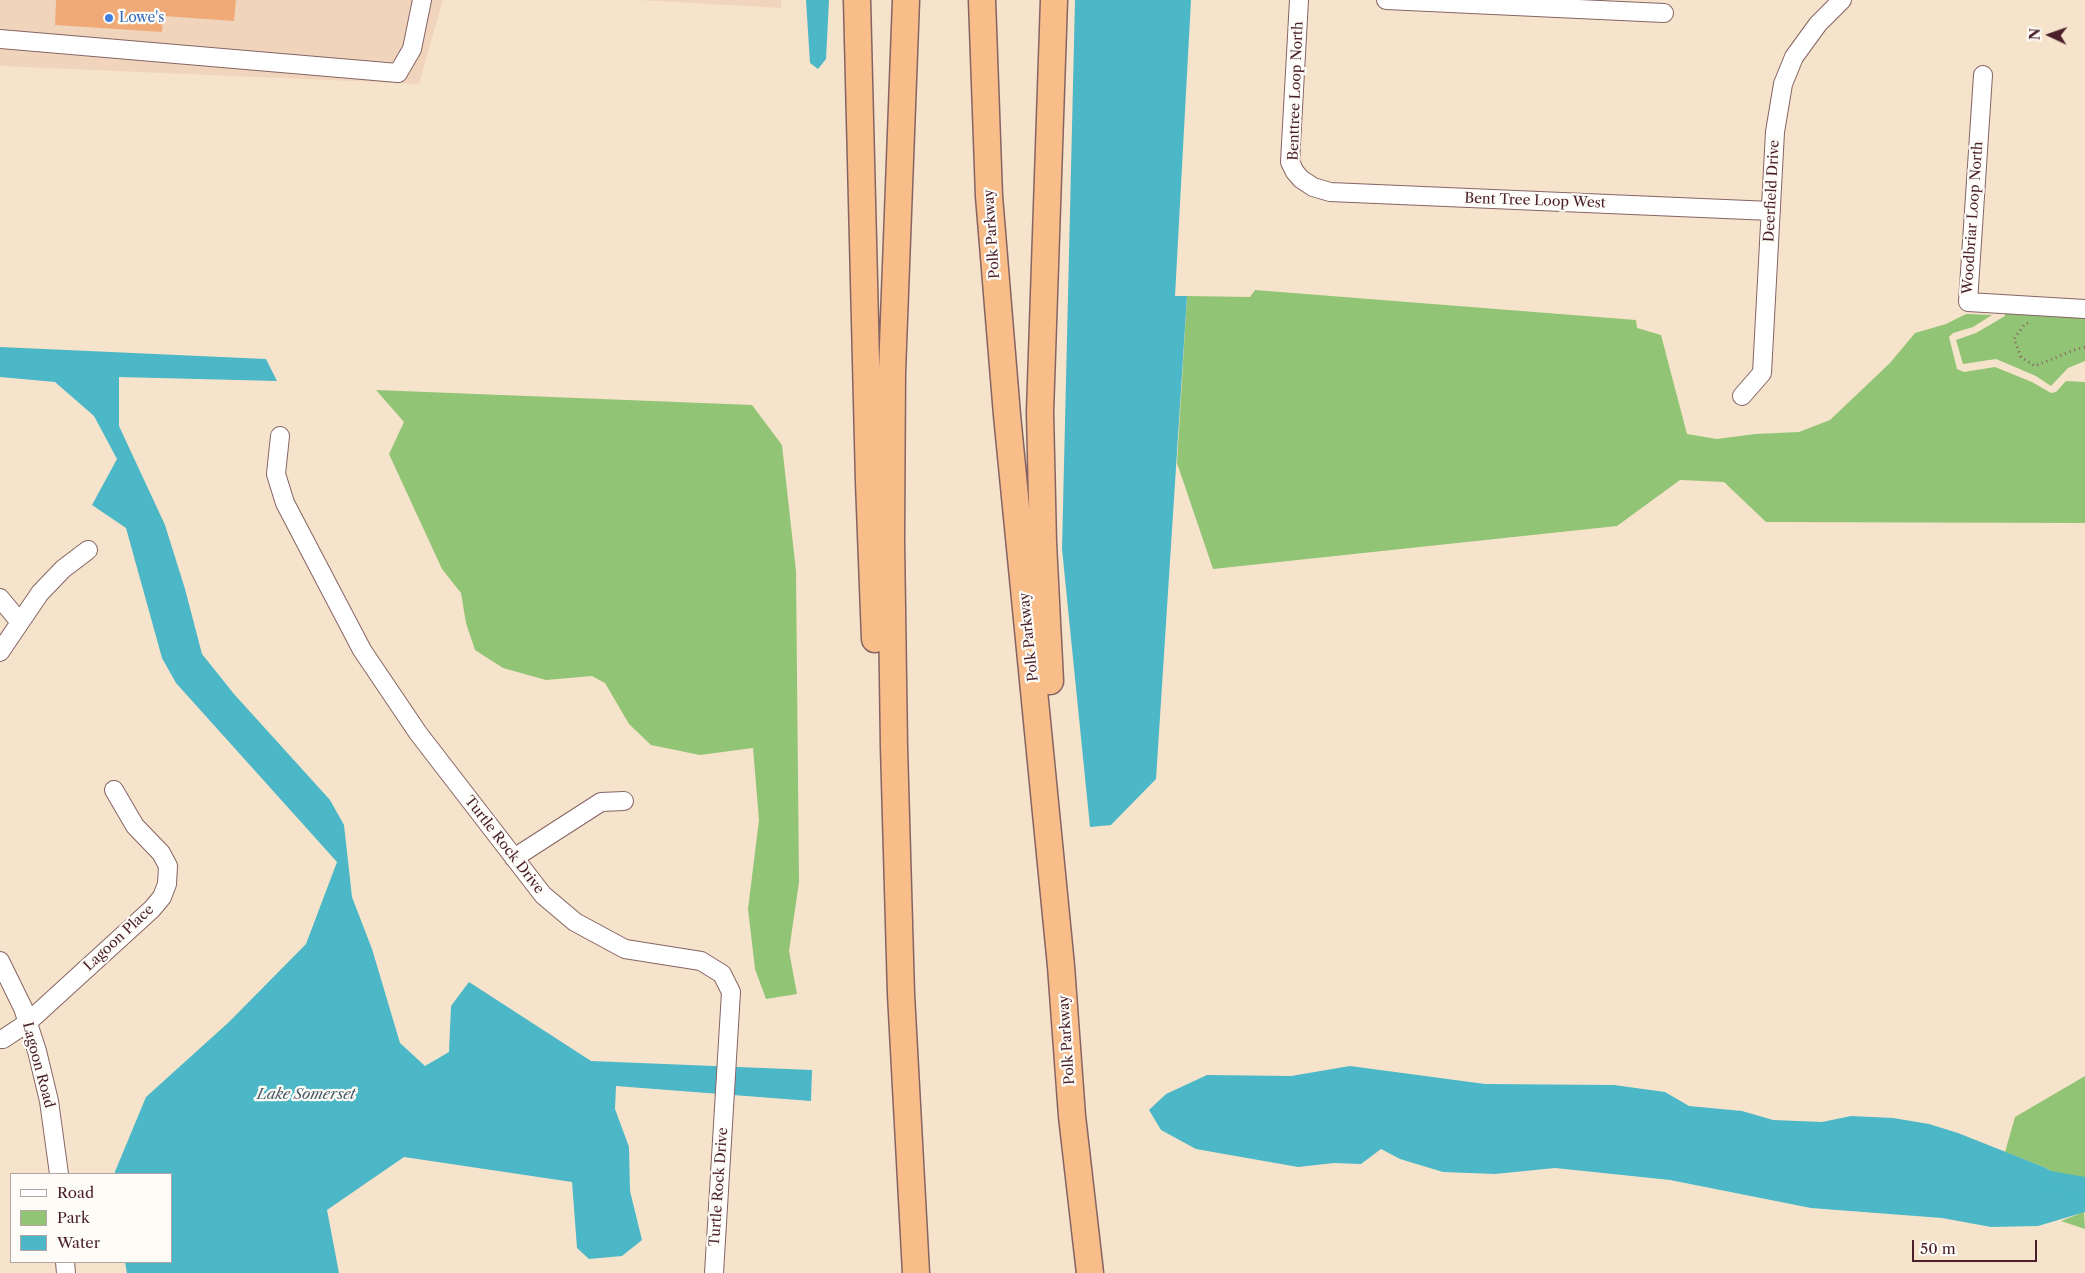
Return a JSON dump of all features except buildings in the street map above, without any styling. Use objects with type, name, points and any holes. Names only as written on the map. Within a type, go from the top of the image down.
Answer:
[{"type":"highway","points":[[857,0],[869,482],[885,889],[901,994]]},
{"type":"highway","points":[[906,0],[892,372],[891,530],[894,747],[901,994],[916,1273]]},
{"type":"highway","name":"Polk Parkway","points":[[982,0],[982,45],[989,206],[1007,415],[1061,966],[1072,1116],[1090,1273]]},
{"type":"highway","points":[[1054,0],[1040,412],[1043,543],[1055,796],[1064,902],[1061,966]]},
{"type":"street","points":[[0,39],[398,73],[412,48],[422,0]]},
{"type":"street","name":"Benttree Loop North","points":[[1299,0],[1290,162],[1301,179]]},
{"type":"street","points":[[1386,0],[1664,13]]},
{"type":"street","name":"Deerfield Drive","points":[[1742,396],[1762,373],[1775,132],[1784,84],[1799,51],[1818,24],[1842,0]]},
{"type":"street","name":"Woodbriar Loop North","points":[[1983,75],[1968,302],[2085,309]]},
{"type":"street","name":"Bent Tree Loop West","points":[[1301,179],[1313,187],[1330,192],[1772,211]]},
{"type":"street","name":"Turtle Rock Drive","points":[[280,436],[276,474],[285,503],[362,650],[418,733],[543,895],[575,922],[625,949],[701,961],[722,974],[731,992],[714,1273]]},
{"type":"street","points":[[0,652],[40,593],[63,569],[88,550]]},
{"type":"street","points":[[0,598],[20,621]]},
{"type":"street","name":"Lagoon Place","points":[[0,1039],[3,1039],[27,1023],[152,909],[162,896],[167,884],[168,866],[161,853],[135,826],[114,790]]},
{"type":"street","points":[[514,858],[601,802],[624,801]]},
{"type":"street","name":"Lagoon Road","points":[[0,961],[23,1008],[37,1051],[49,1101],[59,1173]]},
{"type":"path","points":[[2032,321],[2024,324],[2014,338],[2020,357],[2035,366],[2058,355],[2085,347]]},
{"type":"shaded area","points":[[0,0],[443,0],[419,84],[0,66]]},
{"type":"shaded area","points":[[638,0],[781,0],[781,8]]},
{"type":"green space","points":[[1255,290],[1636,320],[1637,328],[1661,335],[1687,434],[1717,439],[1755,434],[1799,432],[1830,420],[1890,363],[1915,333],[1946,324],[1966,314],[1992,315],[1973,327],[1953,333],[1949,337],[1957,369],[1964,372],[1995,367],[2032,382],[2051,393],[2056,392],[2066,381],[2085,382],[2085,523],[1766,522],[1724,482],[1680,480],[1617,526],[1213,569],[1177,463],[1187,296],[1250,297]]},
{"type":"green space","points":[[2004,306],[2085,310],[2085,361],[2068,368],[2051,386],[2036,376],[1996,359],[1963,364],[1956,340],[1976,333],[2005,316]]},
{"type":"green space","points":[[376,390],[752,405],[782,445],[796,571],[799,882],[789,951],[797,994],[766,999],[755,969],[748,909],[759,820],[753,748],[700,755],[651,745],[629,724],[605,683],[592,676],[546,680],[503,668],[475,650],[466,623],[461,593],[442,569],[389,454],[404,422]]},
{"type":"green space","points":[[2085,1076],[2085,1192],[2046,1168],[2005,1152],[2015,1117]]},
{"type":"green space","points":[[2084,1212],[2085,1229],[2061,1221]]},
{"type":"water","points":[[806,0],[829,0],[826,59],[818,69],[810,63]]},
{"type":"water","points":[[1075,0],[1191,0],[1175,296],[1187,296],[1156,779],[1111,825],[1090,827],[1062,549]]},
{"type":"water","name":"Lake Somerset","points":[[0,347],[266,359],[277,381],[119,377],[119,426],[165,525],[185,589],[202,654],[234,694],[330,800],[344,825],[352,897],[372,949],[400,1043],[425,1066],[449,1052],[451,1006],[469,982],[591,1061],[812,1070],[811,1101],[616,1086],[615,1109],[629,1147],[630,1191],[642,1240],[622,1256],[589,1259],[577,1248],[572,1182],[404,1157],[327,1210],[339,1273],[127,1273],[125,1263],[172,1263],[172,1173],[114,1173],[146,1097],[229,1022],[306,944],[337,862],[176,683],[162,658],[126,528],[92,505],[117,459],[94,416],[55,382],[0,377]]},
{"type":"water","points":[[1350,1066],[1485,1084],[1614,1085],[1665,1092],[1689,1106],[1742,1111],[1773,1120],[1822,1122],[1851,1116],[1893,1118],[1929,1124],[1958,1133],[2046,1168],[2085,1192],[2085,1212],[2038,1226],[1991,1227],[1942,1218],[1811,1208],[1670,1180],[1555,1168],[1495,1174],[1443,1172],[1400,1159],[1381,1149],[1361,1164],[1334,1163],[1298,1167],[1196,1149],[1161,1130],[1149,1110],[1166,1094],[1207,1075],[1291,1076]]},
{"type":"waterway","points":[[2049,1180],[2085,1186]]},
{"type":"place","name":"Lowe's","points":[[109,18]]}]
